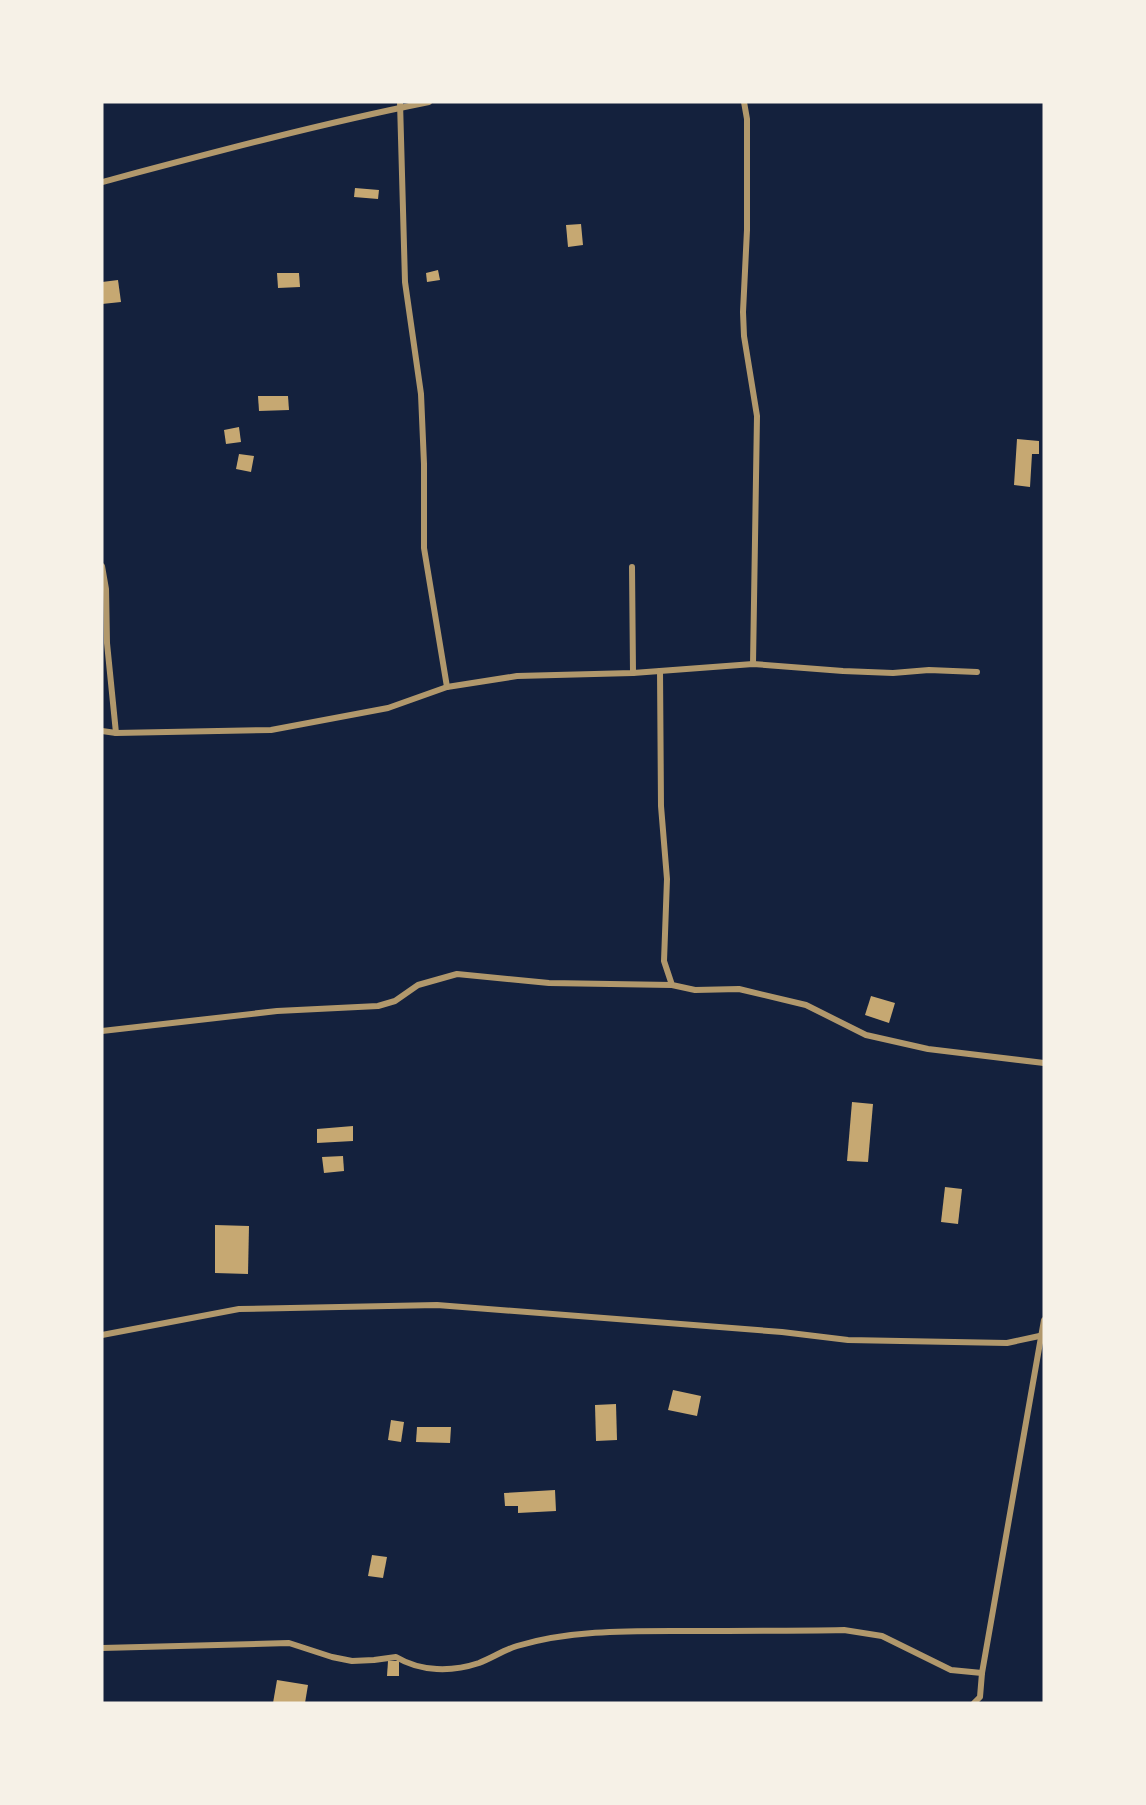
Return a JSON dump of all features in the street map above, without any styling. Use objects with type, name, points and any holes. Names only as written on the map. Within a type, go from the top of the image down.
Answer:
[{"type":"street","points":[[102,182],[400,104],[429,102]]},
{"type":"street","points":[[744,102],[747,119],[747,230],[743,320],[757,416],[753,664]]},
{"type":"street","points":[[400,104],[405,282],[421,394],[424,548],[447,687]]},
{"type":"street","points":[[102,566],[116,733]]},
{"type":"street","points":[[632,567],[633,673]]},
{"type":"street","points":[[102,731],[116,733],[271,730],[388,708],[447,687],[517,676],[660,672],[753,664],[893,673],[929,670],[977,672]]},
{"type":"street","points":[[660,672],[661,806],[667,879],[664,961],[672,985]]},
{"type":"street","points":[[102,1031],[277,1011],[378,1006],[395,1001],[418,985],[456,974],[549,983],[672,985],[695,990],[739,988],[806,1005],[866,1035],[928,1049],[1044,1063]]},
{"type":"street","points":[[102,1335],[239,1309],[437,1305],[782,1332],[848,1340],[1007,1343],[1043,1335]]},
{"type":"street","points":[[974,1703],[981,1700],[982,1673],[1044,1320]]},
{"type":"street","points":[[102,1648],[289,1643],[352,1661],[396,1657],[411,1666],[456,1669],[480,1663],[515,1646],[562,1636],[611,1631],[844,1630],[882,1636],[951,1670],[982,1673]]},
{"type":"building","points":[[355,188],[379,190],[378,199],[354,197]]},
{"type":"building","points":[[581,224],[583,245],[568,247],[566,225]]},
{"type":"building","points":[[438,270],[440,280],[427,282],[426,273]]},
{"type":"building","points":[[277,273],[299,273],[300,287],[278,288]]},
{"type":"building","points":[[118,280],[121,302],[102,304],[102,282]]},
{"type":"building","points":[[258,396],[288,396],[289,410],[259,411]]},
{"type":"building","points":[[239,427],[241,442],[226,444],[224,430]]},
{"type":"building","points":[[1017,439],[1039,441],[1039,454],[1032,454],[1030,487],[1014,485]]},
{"type":"building","points":[[239,454],[254,456],[251,472],[236,469]]},
{"type":"building","points":[[871,996],[895,1003],[889,1023],[865,1015]]},
{"type":"building","points":[[852,1102],[873,1104],[868,1162],[847,1161]]},
{"type":"building","points":[[353,1126],[353,1141],[317,1143],[317,1129]]},
{"type":"building","points":[[343,1156],[344,1171],[324,1173],[322,1157]]},
{"type":"building","points":[[945,1187],[962,1189],[958,1224],[941,1222]]},
{"type":"building","points":[[215,1225],[249,1226],[248,1274],[215,1273]]},
{"type":"building","points":[[673,1390],[701,1396],[697,1416],[668,1410]]},
{"type":"building","points":[[616,1404],[617,1440],[596,1441],[595,1405]]},
{"type":"building","points":[[391,1420],[404,1422],[401,1442],[388,1440]]},
{"type":"building","points":[[417,1427],[451,1427],[450,1443],[416,1442]]},
{"type":"building","points":[[555,1490],[556,1511],[518,1513],[518,1506],[505,1506],[504,1493]]},
{"type":"building","points":[[372,1555],[387,1557],[383,1578],[368,1576]]},
{"type":"building","points":[[388,1661],[399,1661],[399,1676],[387,1676]]},
{"type":"building","points":[[277,1680],[308,1685],[305,1703],[273,1703]]}]
